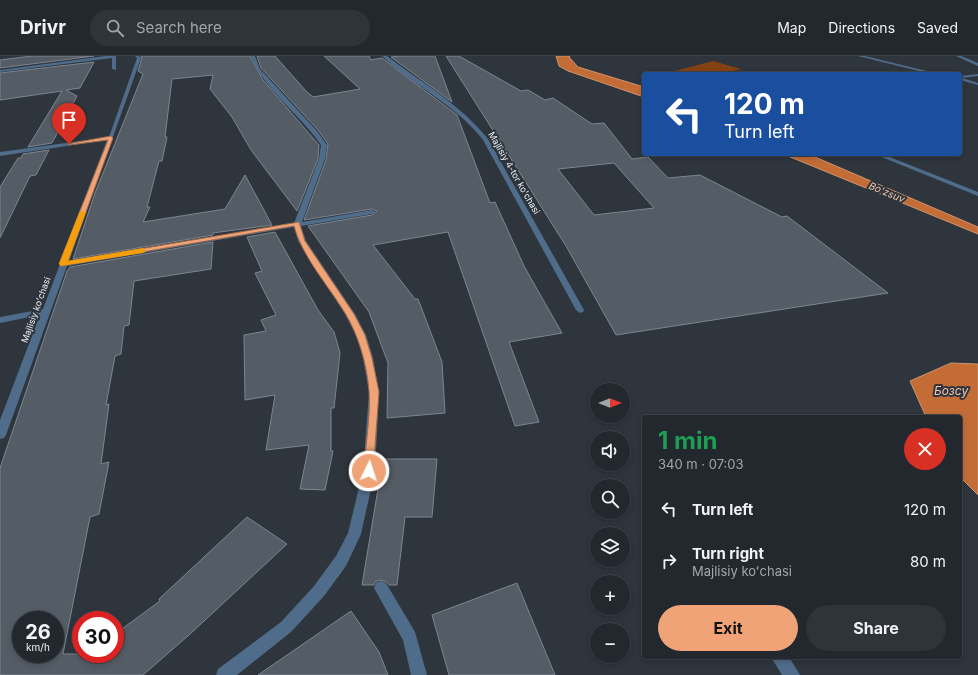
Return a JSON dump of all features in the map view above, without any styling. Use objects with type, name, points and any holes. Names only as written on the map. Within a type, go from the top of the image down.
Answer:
[{"type":"street","points":[[0,71],[114,56],[114,69]]},
{"type":"street","name":"Majlisiy koʻchasi","points":[[0,435],[111,138],[139,58],[137,56]]},
{"type":"street","points":[[224,675],[286,627],[319,591],[341,561],[354,534],[369,471],[374,392],[368,358],[361,335],[350,314],[302,241],[297,224],[322,159],[324,145],[315,132],[258,69],[254,56]]},
{"type":"street","name":"Majlisiy 4-tor ko'chasi","points":[[384,56],[461,113],[475,126],[486,140],[580,310]]},
{"type":"street","points":[[860,56],[928,72]]},
{"type":"street","points":[[958,56],[978,65]]},
{"type":"street","points":[[962,78],[978,74]]},
{"type":"street","points":[[962,79],[978,84]]},
{"type":"street","points":[[0,154],[111,138]]},
{"type":"street","points":[[882,156],[978,194]]},
{"type":"street","points":[[63,264],[372,212]]},
{"type":"street","points":[[0,320],[46,311]]},
{"type":"street","points":[[381,588],[410,637],[418,675]]},
{"type":"street","points":[[780,659],[792,675]]},
{"type":"shaded area","points":[[713,61],[741,69],[730,72],[671,72]]},
{"type":"water","points":[[556,56],[570,56],[569,57],[578,67],[642,86],[642,96],[568,71],[559,66]]},
{"type":"water","name":"Bo'zsuv","points":[[788,156],[813,156],[978,227],[978,234]]},
{"type":"water","name":"Бозсу","points":[[951,363],[978,364],[978,495],[962,479],[962,415],[925,415],[910,381]]},
{"type":"building","points":[[32,56],[94,56],[0,68],[0,60]]},
{"type":"building","points":[[141,56],[250,56],[263,80],[319,145],[318,159],[297,211],[251,150],[232,117],[210,89],[213,75],[172,79],[165,137],[167,137],[162,161],[159,161],[147,207],[150,207],[143,222],[225,209],[245,175],[272,225],[213,233],[213,235],[73,259],[95,193],[143,74],[138,71],[142,58]]},
{"type":"building","points":[[257,56],[275,56],[313,97],[360,89],[324,56],[369,56],[371,60],[382,58],[457,115],[490,203],[495,202],[524,266],[562,333],[509,342],[539,422],[515,426],[448,232],[373,245],[415,299],[418,299],[442,362],[445,413],[387,418],[388,363],[369,312],[308,226],[372,215],[377,211],[372,209],[304,220],[326,160],[328,144],[318,130],[261,68]]},
{"type":"building","points":[[435,56],[452,102],[391,57]]},
{"type":"building","points":[[446,56],[459,56],[521,91],[528,90],[545,100],[553,98],[592,124],[604,123],[632,159],[648,157],[668,178],[700,175],[782,217],[787,216],[888,293],[616,335],[566,246]],"holes":[[[614,163],[654,208],[594,215],[558,169]]]},
{"type":"building","points":[[94,62],[80,88],[66,90],[77,96],[52,143],[28,147],[62,91],[0,100],[0,73]]},
{"type":"building","points":[[49,150],[36,175],[30,176],[0,238],[0,187],[18,158],[21,158],[23,154]]},
{"type":"building","points":[[275,232],[318,310],[334,332],[340,353],[334,408],[331,408],[331,451],[333,451],[325,490],[300,489],[309,445],[266,450],[275,395],[245,400],[244,335],[266,331],[261,320],[276,315],[255,273],[262,271],[247,237]]},
{"type":"building","points":[[213,242],[211,269],[134,281],[129,325],[124,326],[121,354],[115,356],[106,405],[109,404],[101,464],[109,462],[99,514],[90,517],[64,649],[64,611],[12,611],[12,663],[64,663],[64,654],[72,654],[72,663],[124,663],[124,627],[160,601],[159,599],[247,517],[287,544],[189,635],[143,675],[0,675],[0,468],[67,271],[70,267]]},
{"type":"building","points":[[383,459],[437,459],[432,517],[405,517],[397,585],[389,585],[387,582],[380,580],[375,582],[374,585],[362,585]]},
{"type":"building","points":[[517,583],[555,675],[449,675],[432,615]]},
{"type":"building","points":[[351,611],[379,652],[388,675],[258,675]]},
{"type":"slow traffic","points":[[83,212],[63,264],[143,251]]},
{"type":"route","points":[[69,144],[111,138],[63,264],[297,224],[302,241],[350,314],[361,335],[368,358],[374,392],[369,471]]}]
